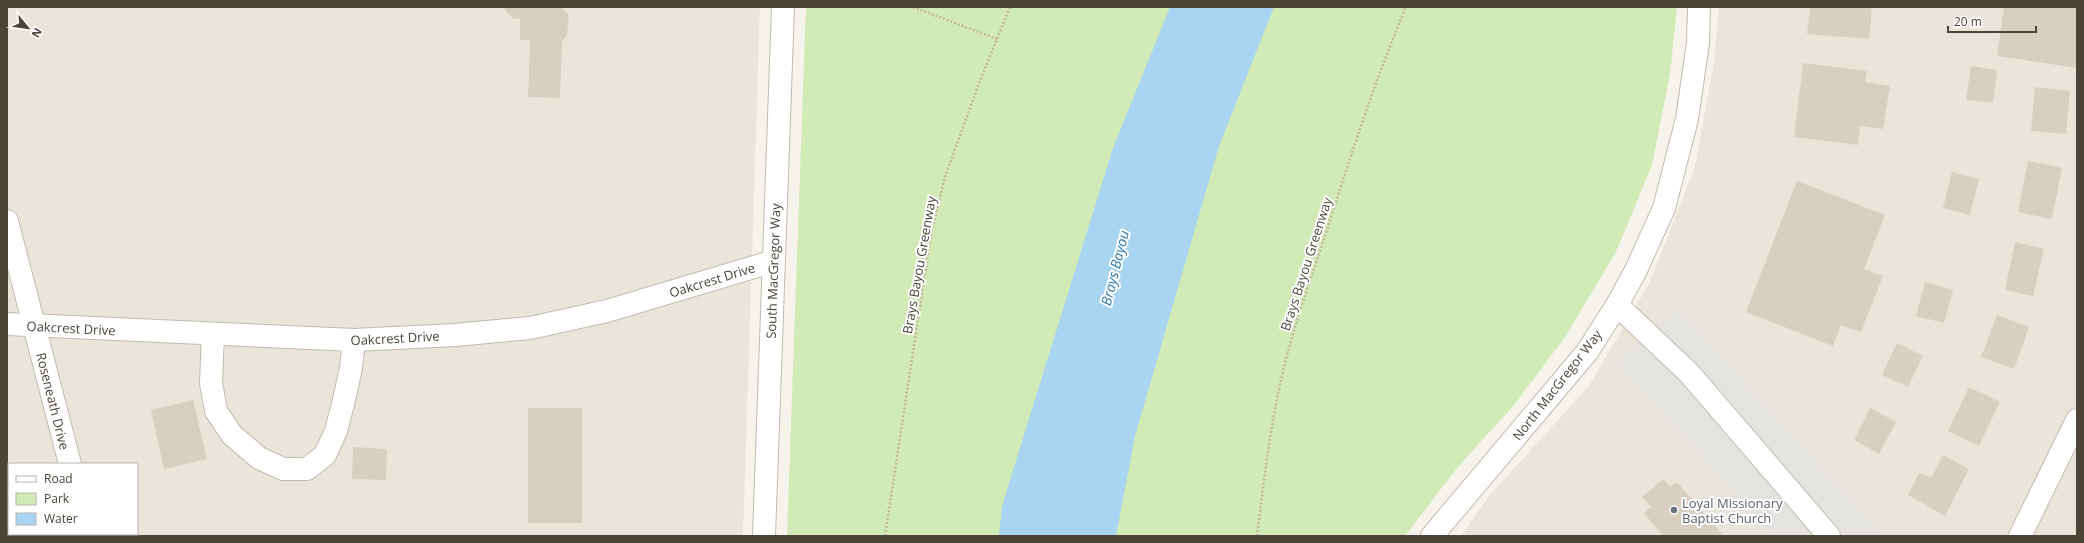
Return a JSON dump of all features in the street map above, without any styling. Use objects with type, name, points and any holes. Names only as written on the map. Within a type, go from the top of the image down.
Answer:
[{"type":"street","name":"South MacGregor Way","points":[[764,536],[783,7]]},
{"type":"street","name":"North MacGregor Way","points":[[1432,536],[1587,352],[1617,306],[1636,270],[1664,208],[1687,119],[1698,43],[1699,7]]},
{"type":"street","name":"Roseneath Drive","points":[[7,221],[70,463]]},
{"type":"street","name":"Oakcrest Drive","points":[[7,324],[354,340],[455,335],[530,328],[607,311],[774,261]]},
{"type":"street","points":[[1617,306],[1688,373],[1829,536]]},
{"type":"street","points":[[213,334],[211,383],[216,411],[232,435],[259,458],[283,469],[307,469],[325,455],[336,431],[344,400],[351,368],[354,340]]},
{"type":"street","points":[[2020,536],[2077,420]]},
{"type":"path","points":[[913,7],[997,39]]},
{"type":"path","name":"Brays Bayou Greenway","points":[[885,536],[932,234],[946,177],[978,86],[1010,7]]},
{"type":"path","name":"Brays Bayou Greenway","points":[[1257,536],[1270,433],[1283,371],[1302,306],[1347,166],[1389,49],[1406,7]]},
{"type":"shaded area","points":[[7,7],[760,7],[743,536],[7,536]]},
{"type":"shaded area","points":[[1719,7],[2077,7],[2077,536],[1461,536],[1488,497],[1588,387],[1650,282],[1695,166],[1714,62]]},
{"type":"shaded area","points":[[1678,307],[1885,536],[1773,536],[1616,363]]},
{"type":"green space","points":[[806,7],[1677,7],[1670,74],[1652,165],[1616,252],[1565,337],[1514,405],[1457,468],[1405,536],[787,536]]},
{"type":"water","name":"Brays Bayou","points":[[1170,7],[1274,7],[1219,146],[1135,436],[1116,536],[999,536],[1002,506],[1113,148]]},
{"type":"building","points":[[505,7],[561,7],[569,15],[567,36],[562,41],[560,98],[528,97],[530,40],[520,40],[520,19],[514,19],[505,10]]},
{"type":"building","points":[[1810,7],[1872,7],[1869,39],[1807,34]]},
{"type":"building","points":[[2004,7],[2077,7],[2077,68],[1997,56]]},
{"type":"building","points":[[1803,63],[1867,71],[1865,82],[1890,86],[1883,129],[1860,126],[1858,145],[1794,137]]},
{"type":"building","points":[[1971,66],[1997,70],[1993,103],[1966,100]]},
{"type":"building","points":[[2035,87],[2070,91],[2066,134],[2031,131]]},
{"type":"building","points":[[2028,161],[2062,168],[2052,219],[2018,212]]},
{"type":"building","points":[[1952,172],[1979,179],[1970,215],[1943,208]]},
{"type":"building","points":[[1797,181],[1885,215],[1864,269],[1883,276],[1861,332],[1841,325],[1833,346],[1746,312]]},
{"type":"building","points":[[2015,242],[2044,249],[2033,296],[2005,290]]},
{"type":"building","points":[[1925,282],[1953,290],[1944,323],[1916,316]]},
{"type":"building","points":[[1997,315],[2029,327],[2014,369],[1981,357]]},
{"type":"building","points":[[1897,343],[1923,356],[1908,387],[1882,375]]},
{"type":"building","points":[[1969,387],[2000,402],[1979,446],[1948,431]]},
{"type":"building","points":[[193,400],[207,459],[164,469],[151,410]]},
{"type":"building","points":[[528,408],[582,408],[582,523],[528,523]]},
{"type":"building","points":[[1870,408],[1896,422],[1879,454],[1854,440]]},
{"type":"building","points":[[353,447],[387,449],[386,480],[352,479]]},
{"type":"building","points":[[1943,455],[1969,469],[1945,516],[1908,495],[1919,473],[1931,478]]},
{"type":"building","name":"Loyal Missionary Baptist Church","points":[[1663,479],[1670,487],[1677,482],[1724,536],[1663,536],[1644,513],[1651,507],[1642,497]]},
{"type":"place","name":"Loyal Missionary Baptist Church","points":[[1674,510]]}]
